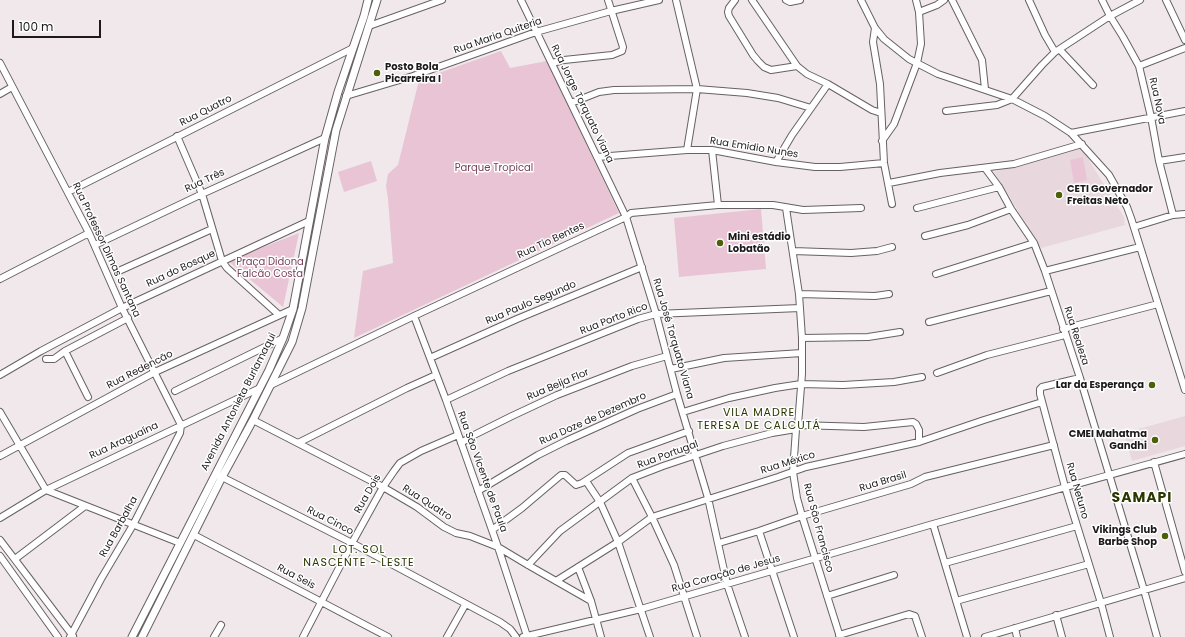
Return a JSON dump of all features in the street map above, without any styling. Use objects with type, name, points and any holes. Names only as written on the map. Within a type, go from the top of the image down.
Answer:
[{"type":"main road","name":"Avenida Antonieta Burlamaqui","points":[[132,637],[255,398],[283,338],[292,309],[325,138],[337,95],[368,0]]},
{"type":"main road","name":"Avenida Antonieta Burlamaqui","points":[[142,637],[222,477],[254,420],[292,342],[305,295],[336,130],[377,0]]},
{"type":"main road","points":[[342,83],[350,84]]},
{"type":"main road","points":[[337,95],[346,96]]},
{"type":"main road","points":[[298,280],[307,281]]},
{"type":"main road","points":[[295,294],[305,295]]},
{"type":"main road","points":[[260,388],[271,385]]},
{"type":"main road","points":[[255,398],[262,402]]},
{"type":"main road","points":[[154,595],[161,598]]},
{"type":"street","points":[[369,26],[442,0]]},
{"type":"street","name":"Rua Jorge Torquato Viana","points":[[520,0],[626,217]]},
{"type":"street","points":[[552,63],[564,60],[612,55],[621,52],[622,47],[608,0]]},
{"type":"street","name":"Rua Maria Quiteria","points":[[346,96],[413,76],[536,32],[611,11],[659,0]]},
{"type":"street","points":[[676,0],[697,89],[687,150]]},
{"type":"street","points":[[735,0],[729,8],[729,16],[758,62],[771,70],[797,66]]},
{"type":"street","points":[[752,0],[797,66],[807,74],[828,84],[872,110],[881,113]]},
{"type":"street","points":[[786,0],[790,2],[800,0]]},
{"type":"street","points":[[861,0],[875,28],[884,39],[909,59],[938,74],[1012,99],[1045,116],[1071,133],[1109,175],[1127,207],[1185,388]]},
{"type":"street","points":[[882,141],[894,124],[917,64],[921,44],[919,12],[916,0]]},
{"type":"street","points":[[919,12],[937,5],[944,0]]},
{"type":"street","points":[[952,0],[982,60],[985,89]]},
{"type":"street","points":[[1029,0],[1045,35],[1058,51],[1093,85]]},
{"type":"street","name":"Rua Nova","points":[[1102,0],[1139,66],[1159,161],[1173,215]]},
{"type":"street","points":[[946,111],[997,105],[1012,99],[1042,65],[1058,51],[1110,16],[1140,0]]},
{"type":"street","points":[[1166,0],[1185,40]]},
{"type":"street","points":[[875,28],[873,42],[880,84],[884,163],[889,182],[892,204]]},
{"type":"street","name":"Rua Quatro","points":[[68,192],[353,48]]},
{"type":"street","points":[[1139,66],[1185,48]]},
{"type":"street","name":"Rua Professor Dimas Santana","points":[[0,63],[90,233],[122,308],[181,425]]},
{"type":"street","points":[[776,162],[792,135],[828,84]]},
{"type":"street","points":[[0,94],[12,88]]},
{"type":"street","points":[[571,103],[599,92],[614,90],[697,89],[747,93],[778,98],[811,108]]},
{"type":"street","points":[[1071,133],[1185,110]]},
{"type":"street","points":[[177,136],[202,194],[222,261],[227,268],[278,315]]},
{"type":"street","name":"Rua Três","points":[[95,245],[325,138]]},
{"type":"street","points":[[889,182],[967,169],[1014,164],[1082,144]]},
{"type":"street","name":"Rua Emidio Nunes","points":[[597,157],[687,150],[712,150],[799,166],[828,167],[884,163]]},
{"type":"street","points":[[712,150],[718,206]]},
{"type":"street","points":[[1159,161],[1185,157]]},
{"type":"street","name":"Rua Realeza","points":[[985,168],[999,187],[1034,243],[1045,271],[1080,378],[1157,637]]},
{"type":"street","points":[[917,208],[999,187]]},
{"type":"street","name":"Rua Tio Bentes","points":[[271,385],[626,217],[631,213],[718,206],[770,205],[803,210],[861,208]]},
{"type":"street","name":"Rua São Francisco","points":[[786,208],[799,294],[802,338],[801,384],[793,472],[797,498],[802,516],[840,636]]},
{"type":"street","points":[[925,236],[968,225],[1012,209]]},
{"type":"street","points":[[1134,227],[1173,215],[1184,216]]},
{"type":"street","name":"Rua José Torquato Viana","points":[[626,217],[656,314],[677,394],[696,454],[719,543],[727,584],[745,637]]},
{"type":"street","name":"Rua do Bosque","points":[[0,376],[41,351],[122,308],[309,222]]},
{"type":"street","points":[[121,270],[212,229]]},
{"type":"street","points":[[0,279],[90,233]]},
{"type":"street","points":[[936,274],[1034,243]]},
{"type":"street","points":[[792,251],[851,254],[877,251],[892,247]]},
{"type":"street","points":[[1045,271],[1140,247]]},
{"type":"street","name":"Rua Paulo Segundo","points":[[430,358],[517,319],[642,267]]},
{"type":"street","points":[[929,322],[1051,291]]},
{"type":"street","points":[[799,294],[876,296],[889,294]]},
{"type":"street","points":[[937,373],[987,355],[1158,304]]},
{"type":"street","name":"Rua Porto Rico","points":[[446,400],[508,371],[638,319],[656,314],[800,308]]},
{"type":"street","name":"Rua Redencão","points":[[0,456],[155,372],[292,309]]},
{"type":"street","name":"Rua São Vicente de Paula","points":[[414,316],[446,400],[498,547],[525,637]]},
{"type":"street","points":[[46,359],[54,359],[65,351],[128,318]]},
{"type":"street","points":[[802,338],[868,337],[900,332]]},
{"type":"street","points":[[175,391],[283,338]]},
{"type":"street","points":[[65,351],[88,397]]},
{"type":"street","points":[[671,369],[724,358],[802,353]]},
{"type":"street","name":"Rua Beija Flor","points":[[461,444],[474,435],[557,395],[632,366],[668,356]]},
{"type":"street","points":[[298,443],[436,375]]},
{"type":"street","points":[[683,412],[751,393],[801,384],[869,384],[894,382],[922,377]]},
{"type":"street","name":"Rua Netuno","points":[[1080,378],[1049,384],[1041,387],[1040,391],[1065,487],[1110,637]]},
{"type":"street","name":"Rua Araguaína","points":[[0,518],[46,490],[260,388]]},
{"type":"street","name":"Rua Doze de Dezembro","points":[[478,491],[538,455],[566,441],[630,412],[677,394]]},
{"type":"street","name":"Rua México","points":[[556,581],[618,542],[652,517],[806,467],[919,442],[1042,402]]},
{"type":"street","points":[[0,412],[46,490],[180,544]]},
{"type":"street","name":"Rua Quatro","points":[[254,420],[383,487],[444,526],[456,532],[498,547],[528,566],[591,601]]},
{"type":"street","name":"Rua Portugal","points":[[528,566],[560,531],[632,478],[696,454],[750,438],[797,427],[864,427],[913,422],[919,430],[919,442]]},
{"type":"street","name":"Rua Barbalha","points":[[72,636],[101,579],[133,525],[180,433],[181,425]]},
{"type":"street","points":[[492,530],[522,508],[558,476],[565,475],[576,485],[582,483],[628,453],[689,431]]},
{"type":"street","name":"Rua Dois","points":[[303,637],[383,487],[400,463],[421,451],[458,435]]},
{"type":"street","name":"Rua Brasil","points":[[719,543],[760,531],[802,516],[894,490],[933,475],[1054,445]]},
{"type":"street","name":"Rua Coração de Jesus","points":[[525,637],[641,609],[933,524],[1185,454]]},
{"type":"street","points":[[1154,462],[1185,572]]},
{"type":"street","name":"Rua Cinco","points":[[215,474],[352,543],[465,605],[500,622],[510,629],[516,637]]},
{"type":"street","points":[[632,478],[674,565],[697,637]]},
{"type":"street","points":[[586,481],[600,502],[618,542],[650,637]]},
{"type":"street","points":[[15,559],[85,506]]},
{"type":"street","points":[[933,524],[968,637]]},
{"type":"street","points":[[945,563],[1077,526]]},
{"type":"street","points":[[760,531],[794,637]]},
{"type":"street","name":"Rua Seis","points":[[194,535],[388,637]]},
{"type":"street","points":[[0,540],[72,636]]},
{"type":"street","points":[[0,556],[58,637]]},
{"type":"street","points":[[956,601],[1089,564]]},
{"type":"street","points":[[578,567],[591,601],[601,637]]},
{"type":"street","points":[[827,596],[894,575]]},
{"type":"street","points":[[985,637],[1185,578]]},
{"type":"street","points":[[448,637],[465,605]]},
{"type":"street","points":[[840,636],[909,614],[915,616],[922,637]]},
{"type":"street","points":[[1056,615],[1062,637]]},
{"type":"street","points":[[214,637],[221,625]]},
{"type":"street","points":[[1015,628],[1017,637]]},
{"type":"shaded area","name":"CETI Governador Freitas Neto","points":[[1081,147],[1124,217],[1125,225],[1041,248],[994,172]]},
{"type":"shaded area","name":"CMEI Mahatma Gandhi","points":[[1185,416],[1185,446],[1132,461],[1124,433]]},
{"type":"green space","name":"Parque Tropical","points":[[501,51],[510,68],[547,61],[619,213],[354,338],[363,271],[393,263],[386,186],[388,174],[398,165],[419,80]]},
{"type":"green space","points":[[1083,157],[1087,180],[1074,183],[1070,160]]},
{"type":"green space","points":[[371,161],[377,181],[344,192],[338,172]]},
{"type":"green space","name":"Mini estádio Lobatão","points":[[761,209],[766,269],[679,277],[674,218]]},
{"type":"green space","name":"Praça Didona Falcão Costa","points":[[299,233],[283,307],[228,261]]},
{"type":"place","name":"Posto Bola Picarreira I","points":[[377,73]]},
{"type":"place","name":"CETI Governador Freitas Neto","points":[[1059,195]]},
{"type":"place","name":"Mini estádio Lobatão","points":[[720,243]]},
{"type":"place","name":"Lar da Esperança","points":[[1152,385]]},
{"type":"place","name":"CMEI Mahatma Gandhi","points":[[1155,440]]},
{"type":"place","name":"Vikings Club Barbe Shop","points":[[1165,536]]},
{"type":"district","name":"VILA MADRE TERESA DE CALCUTÁ","points":[[759,419]]},
{"type":"district","name":"SAMAPI","points":[[1142,498]]},
{"type":"district","name":"LOT. SOL NASCENTE - LESTE","points":[[359,556]]}]
